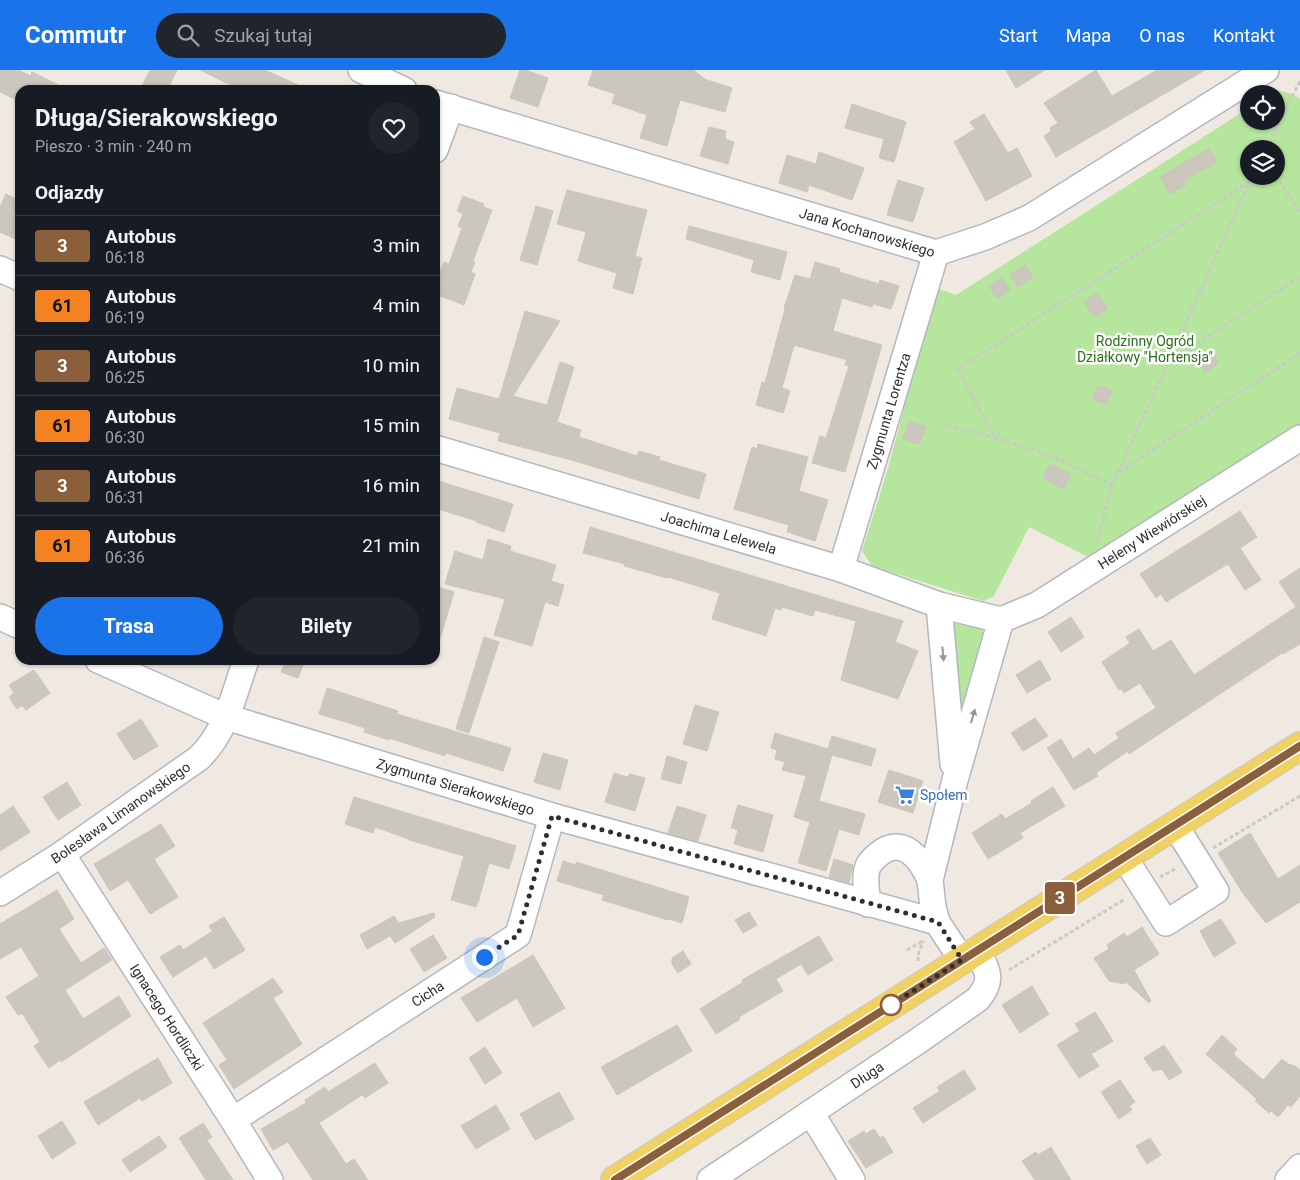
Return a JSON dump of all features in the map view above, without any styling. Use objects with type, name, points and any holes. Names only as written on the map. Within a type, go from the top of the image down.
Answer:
[{"type":"main road","points":[[615,1180],[1300,746]]},
{"type":"street","points":[[361,70],[393,85]]},
{"type":"street","name":"Jana Kochanowskiego","points":[[443,105],[936,253],[985,237],[1029,218],[1266,70]]},
{"type":"street","points":[[440,122],[443,105]]},
{"type":"street","name":"Zygmunta Lorentza","points":[[842,569],[936,253]]},
{"type":"street","points":[[0,269],[15,276]]},
{"type":"street","name":"Heleny Wiewiórskiej","points":[[1001,620],[1037,604],[1300,438]]},
{"type":"street","name":"Joachima Lelewela","points":[[440,449],[842,569],[939,605],[1001,620]]},
{"type":"street","points":[[939,605],[955,780]]},
{"type":"street","points":[[0,617],[15,624]]},
{"type":"street","points":[[930,880],[955,780],[1001,620]]},
{"type":"street","name":"Zygmunta Sierakowskiego","points":[[109,665],[226,717],[552,816],[868,904],[931,931]]},
{"type":"street","name":"Bolesława Limanowskiego","points":[[0,893],[62,854],[199,758],[210,748],[226,717],[244,665]]},
{"type":"street","name":"Cicha","points":[[233,1120],[518,935],[552,816]]},
{"type":"street","points":[[1124,857],[1166,923],[1216,891],[1175,825]]},
{"type":"street","points":[[868,904],[867,867],[888,847],[899,847],[911,852],[930,880],[933,907],[931,931],[988,970],[988,976]]},
{"type":"street","name":"Ignacego Hordliczki","points":[[62,854],[270,1180]]},
{"type":"street","name":"Długa","points":[[710,1180],[978,999],[985,990],[988,976]]},
{"type":"street","points":[[811,1113],[852,1180]]},
{"type":"street","points":[[1288,1180],[1300,1167]]},
{"type":"path","points":[[1270,140],[1300,81]]},
{"type":"path","points":[[994,437],[958,369],[1244,185]]},
{"type":"path","points":[[1105,562],[1098,553],[1096,540],[1112,485],[1248,185]]},
{"type":"path","points":[[1282,185],[1300,212]]},
{"type":"path","points":[[1169,361],[1300,277]]},
{"type":"path","points":[[1118,473],[1300,353]]},
{"type":"path","points":[[942,424],[994,437],[1049,455],[1112,485]]},
{"type":"path","points":[[988,976],[997,978],[1143,888],[1300,796]]},
{"type":"path","points":[[907,950],[931,931]]},
{"type":"green space","name":"Rodzinny Ogród Działkowy \"Hortensja\"","points":[[1285,92],[1293,94],[1300,99],[1300,426],[1090,558],[1029,527],[994,596],[983,601],[872,566],[862,551],[887,472],[936,288],[956,295],[1240,114],[1240,130],[1285,130]]},
{"type":"green space","points":[[952,623],[981,628],[985,637],[960,719]]},
{"type":"building","points":[[0,70],[18,70],[31,76],[32,72],[59,85],[15,85],[15,99],[0,92]]},
{"type":"building","points":[[150,70],[177,70],[170,85],[142,85]]},
{"type":"building","points":[[200,70],[265,70],[298,85],[231,85]]},
{"type":"building","points":[[520,70],[548,78],[538,107],[510,98]]},
{"type":"building","points":[[593,70],[692,70],[704,79],[732,88],[725,112],[680,100],[667,146],[640,138],[647,115],[612,103],[615,94],[588,85]]},
{"type":"building","points":[[1006,70],[1045,70],[1016,88]]},
{"type":"building","points":[[1096,70],[1112,96],[1157,70],[1205,70],[1056,157],[1044,136],[1051,131],[1050,128],[1058,123],[1044,103]]},
{"type":"building","points":[[852,104],[906,122],[894,162],[879,158],[884,139],[845,128]]},
{"type":"building","points":[[984,114],[1008,153],[1017,148],[1032,176],[986,201],[954,142],[975,129],[970,122]]},
{"type":"building","points":[[709,127],[726,131],[725,139],[734,142],[728,164],[700,156]]},
{"type":"building","points":[[1209,148],[1217,162],[1183,181],[1186,185],[1170,194],[1160,177]]},
{"type":"building","points":[[819,152],[864,168],[852,200],[809,185],[807,192],[779,183],[787,155],[816,164]]},
{"type":"building","points":[[898,180],[924,188],[913,222],[887,215]]},
{"type":"building","points":[[567,190],[647,210],[635,256],[642,258],[633,294],[613,288],[617,273],[578,261],[586,232],[557,224]]},
{"type":"building","points":[[6,194],[15,198],[15,239],[0,232],[0,207]]},
{"type":"building","points":[[463,196],[484,204],[483,207],[492,210],[473,261],[475,262],[471,272],[475,274],[464,305],[440,296],[440,273],[444,262],[449,264],[462,228],[458,226],[463,214],[457,211]]},
{"type":"building","points":[[536,206],[553,211],[537,265],[520,260]]},
{"type":"building","points":[[689,226],[787,252],[780,280],[751,272],[754,260],[686,239]]},
{"type":"building","points":[[815,262],[840,269],[839,272],[879,284],[880,280],[899,286],[891,309],[873,304],[872,307],[842,298],[833,331],[882,345],[845,472],[812,463],[820,436],[826,438],[849,366],[845,365],[847,360],[794,345],[782,388],[790,391],[783,413],[756,405],[762,382],[765,383],[784,308],[795,275],[810,279]]},
{"type":"building","points":[[1025,265],[1033,277],[1018,287],[1010,274]]},
{"type":"building","points":[[1002,277],[1010,290],[997,299],[989,286]]},
{"type":"building","points":[[1097,293],[1107,309],[1094,317],[1084,302]]},
{"type":"building","points":[[525,311],[560,321],[513,396],[547,405],[560,362],[574,367],[557,422],[581,430],[579,437],[637,456],[639,451],[660,457],[659,460],[706,474],[699,499],[572,460],[498,441],[500,433],[449,419],[457,388],[499,399]]},
{"type":"building","points":[[1210,349],[1219,363],[1205,372],[1196,358]]},
{"type":"building","points":[[1098,385],[1112,391],[1106,405],[1092,398]]},
{"type":"building","points":[[909,421],[926,427],[919,444],[903,439]]},
{"type":"building","points":[[758,444],[808,457],[799,491],[828,500],[815,541],[787,532],[789,525],[734,509],[752,447],[757,449]]},
{"type":"building","points":[[1050,464],[1071,474],[1064,489],[1043,478]]},
{"type":"building","points":[[440,482],[513,504],[504,532],[440,510]]},
{"type":"building","points":[[1240,511],[1257,537],[1240,548],[1261,580],[1245,590],[1228,564],[1166,602],[1161,594],[1156,598],[1140,574]]},
{"type":"building","points":[[590,527],[903,621],[895,642],[918,651],[898,699],[841,680],[856,621],[815,610],[813,616],[782,607],[781,610],[775,608],[766,636],[712,619],[720,593],[583,553]]},
{"type":"building","points":[[488,539],[511,546],[510,551],[556,565],[551,581],[564,585],[558,606],[545,602],[532,646],[494,635],[505,599],[445,584],[455,551],[483,560]]},
{"type":"building","points":[[1300,568],[1300,644],[1282,653],[1129,754],[1128,751],[1096,773],[1098,776],[1074,790],[1047,748],[1061,739],[1073,759],[1089,748],[1094,755],[1119,738],[1116,733],[1156,708],[1140,683],[1124,693],[1122,689],[1119,690],[1102,662],[1130,643],[1126,637],[1139,629],[1153,651],[1171,640],[1194,675],[1296,607],[1279,582]]},
{"type":"building","points":[[440,588],[454,592],[440,639]]},
{"type":"building","points":[[1071,617],[1084,637],[1061,652],[1048,632]]},
{"type":"building","points":[[484,637],[499,642],[469,733],[456,729]]},
{"type":"building","points":[[1040,660],[1051,679],[1027,693],[1016,675]]},
{"type":"building","points":[[284,665],[303,665],[298,678],[281,672]]},
{"type":"building","points":[[34,670],[50,693],[26,710],[22,705],[17,709],[9,697],[14,693],[9,685]]},
{"type":"building","points":[[327,688],[398,711],[397,714],[511,748],[503,771],[446,753],[445,756],[389,738],[389,740],[364,732],[365,728],[319,714]]},
{"type":"building","points":[[695,705],[719,712],[707,751],[683,744]]},
{"type":"building","points":[[1035,718],[1048,736],[1023,751],[1011,733]]},
{"type":"building","points":[[141,719],[158,746],[134,760],[117,734]]},
{"type":"building","points":[[775,733],[828,749],[832,736],[876,749],[871,766],[832,755],[819,801],[865,814],[859,835],[839,829],[826,871],[798,863],[810,822],[794,817],[806,776],[782,770],[785,762],[775,759],[777,750],[771,748]]},
{"type":"building","points":[[543,753],[568,760],[560,790],[534,782]]},
{"type":"building","points":[[667,756],[687,762],[681,784],[661,779]]},
{"type":"building","points":[[889,770],[923,781],[913,813],[878,802]]},
{"type":"building","points":[[614,773],[627,777],[630,774],[645,778],[635,811],[605,802]]},
{"type":"building","points":[[67,782],[81,805],[58,820],[43,797]]},
{"type":"building","points":[[1053,787],[1065,806],[1020,833],[1023,838],[988,859],[972,833],[1002,814],[1005,819],[1032,803],[1031,801]]},
{"type":"building","points":[[354,797],[516,846],[509,869],[489,863],[476,907],[451,900],[464,856],[409,840],[375,827],[373,833],[345,824]]},
{"type":"building","points":[[738,805],[773,815],[763,852],[734,844],[738,830],[731,828]]},
{"type":"building","points":[[13,806],[30,832],[0,851],[0,815]]},
{"type":"building","points":[[677,806],[706,815],[698,841],[668,833]]},
{"type":"building","points":[[161,824],[175,846],[154,859],[178,897],[150,914],[128,880],[110,891],[94,864]]},
{"type":"building","points":[[1250,833],[1278,879],[1300,865],[1300,902],[1266,923],[1242,892],[1218,853]]},
{"type":"building","points":[[834,859],[853,865],[849,883],[829,877]]},
{"type":"building","points":[[563,861],[576,865],[576,862],[689,897],[682,923],[602,900],[604,895],[557,881]]},
{"type":"building","points":[[57,890],[74,919],[59,929],[81,963],[104,948],[112,960],[65,990],[83,1019],[119,996],[131,1016],[49,1068],[34,1046],[40,1042],[22,1013],[18,1015],[6,997],[39,976],[21,947],[0,959],[0,924]]},
{"type":"building","points":[[749,912],[757,925],[743,933],[735,920]]},
{"type":"building","points":[[434,913],[435,917],[395,943],[390,936],[367,949],[360,935],[394,916],[399,923]]},
{"type":"building","points":[[224,917],[245,950],[214,969],[206,956],[173,977],[160,957],[180,945],[183,950],[213,931],[209,926]]},
{"type":"building","points":[[1221,919],[1236,943],[1214,957],[1200,931]]},
{"type":"building","points":[[1142,927],[1159,954],[1134,970],[1151,1001],[1149,1003],[1126,982],[1124,984],[1109,981],[1094,958],[1109,949],[1107,945],[1124,933],[1127,937]]},
{"type":"building","points":[[433,935],[447,958],[424,972],[410,949]]},
{"type":"building","points":[[819,936],[833,960],[808,975],[801,964],[776,979],[783,991],[739,1017],[740,1019],[716,1034],[700,1009],[743,982],[742,980]]},
{"type":"building","points":[[683,951],[691,964],[678,973],[672,964],[672,958]]},
{"type":"building","points":[[533,955],[565,1008],[533,1027],[517,998],[477,1022],[461,998]]},
{"type":"building","points":[[273,978],[283,992],[273,998],[302,1044],[234,1089],[219,1065],[227,1060],[203,1023]]},
{"type":"building","points":[[1032,986],[1049,1014],[1020,1033],[1002,1005]]},
{"type":"building","points":[[1095,1012],[1113,1041],[1091,1054],[1099,1066],[1079,1078],[1057,1045],[1080,1031],[1075,1024]]},
{"type":"building","points":[[677,1025],[692,1051],[617,1095],[601,1067]]},
{"type":"building","points":[[1222,1035],[1237,1049],[1233,1054],[1263,1080],[1282,1059],[1300,1070],[1300,1096],[1291,1107],[1288,1105],[1278,1117],[1271,1111],[1269,1113],[1255,1101],[1257,1099],[1206,1054]]},
{"type":"building","points":[[1164,1045],[1182,1072],[1169,1080],[1162,1069],[1153,1071],[1144,1058]]},
{"type":"building","points":[[485,1047],[502,1073],[485,1084],[469,1058]]},
{"type":"building","points":[[158,1058],[172,1083],[142,1101],[140,1098],[98,1125],[84,1102]]},
{"type":"building","points":[[375,1063],[388,1083],[365,1098],[362,1095],[319,1123],[346,1164],[354,1159],[368,1180],[313,1180],[288,1142],[273,1150],[261,1129],[306,1103],[305,1100],[325,1087],[328,1092]]},
{"type":"building","points":[[964,1070],[976,1089],[923,1123],[913,1108],[940,1091],[937,1087]]},
{"type":"building","points":[[1120,1080],[1135,1102],[1129,1106],[1132,1110],[1119,1119],[1101,1092]]},
{"type":"building","points":[[559,1092],[574,1119],[535,1140],[520,1114]]},
{"type":"building","points":[[496,1105],[510,1129],[476,1149],[461,1126]]},
{"type":"building","points":[[62,1121],[76,1143],[52,1159],[38,1136]]},
{"type":"building","points":[[203,1123],[212,1137],[207,1140],[233,1180],[206,1180],[179,1138]]},
{"type":"building","points":[[874,1129],[880,1138],[883,1136],[893,1152],[866,1168],[848,1141],[864,1131],[866,1134]]},
{"type":"building","points":[[159,1136],[167,1147],[130,1172],[122,1160]]},
{"type":"building","points":[[1150,1138],[1161,1155],[1147,1164],[1136,1146]]},
{"type":"building","points":[[1051,1147],[1071,1180],[1035,1180],[1022,1161],[1036,1152],[1038,1155]]},
{"type":"bus line","name":"3","points":[[615,1180],[1300,746]]},
{"type":"place","name":"Społem","points":[[905,795]]},
{"type":"route","points":[[484,957],[518,935],[552,816],[938,922],[962,960],[891,1005]]}]
